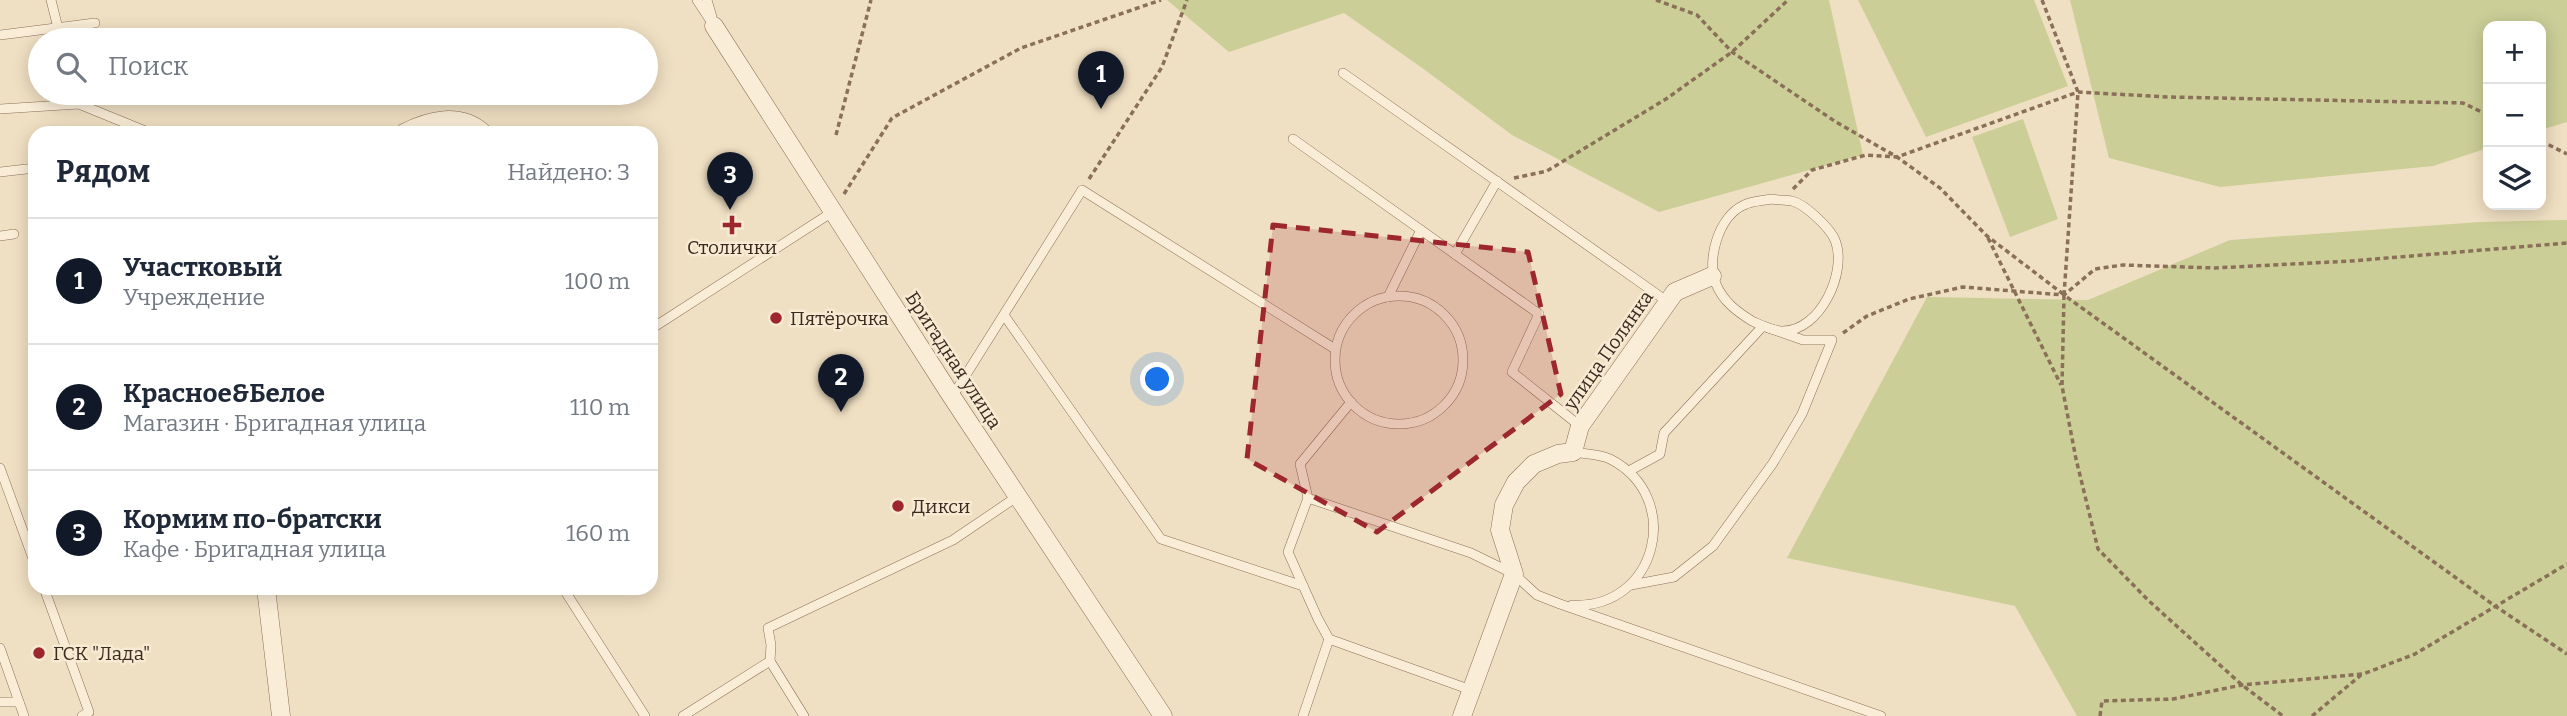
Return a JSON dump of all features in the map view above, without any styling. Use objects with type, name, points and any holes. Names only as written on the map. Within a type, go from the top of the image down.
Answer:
[{"type":"street","name":"Бригадная улица","points":[[714,26],[952,397],[1163,716]]},
{"type":"street","points":[[417,126],[448,120],[475,126]]},
{"type":"street","name":"улица Полянка","points":[[1573,452],[1580,426],[1675,292],[1712,276]]},
{"type":"street","points":[[1462,716],[1514,574],[1500,530],[1504,505],[1516,482],[1534,464],[1558,454],[1573,452]]},
{"type":"street","points":[[267,595],[281,716]]},
{"type":"lane","points":[[51,0],[58,28],[95,23]]},
{"type":"lane","points":[[697,0],[714,26]]},
{"type":"lane","points":[[707,0],[714,26]]},
{"type":"lane","points":[[0,35],[28,32]]},
{"type":"lane","points":[[1343,73],[1668,302]]},
{"type":"lane","points":[[0,109],[63,105]]},
{"type":"lane","points":[[81,105],[133,126]]},
{"type":"lane","points":[[1293,139],[1539,314],[1511,372],[1580,426]]},
{"type":"lane","points":[[0,172],[28,169]]},
{"type":"lane","points":[[1455,254],[1497,181]]},
{"type":"lane","points":[[952,397],[1082,190],[1335,349]]},
{"type":"lane","points":[[1631,585],[1674,577],[1713,546],[1773,463],[1802,414],[1832,340],[1803,340],[1763,326],[1740,313],[1721,297],[1712,276],[1714,250],[1723,224],[1743,205],[1770,199],[1795,202],[1817,218],[1835,240],[1837,265],[1834,285],[1814,317],[1794,329],[1783,331],[1763,326]]},
{"type":"lane","points":[[658,324],[834,211]]},
{"type":"lane","points":[[1388,297],[1421,230]]},
{"type":"lane","points":[[0,236],[14,234]]},
{"type":"lane","points":[[1395,295],[1417,298],[1437,307],[1452,323],[1461,342],[1464,363],[1459,383],[1449,401],[1433,414],[1414,422],[1394,424],[1374,419],[1356,408],[1342,391],[1335,371],[1335,349],[1342,328],[1356,311],[1374,300],[1388,297],[1395,295]]},
{"type":"lane","points":[[1004,315],[1161,539],[1303,586]]},
{"type":"lane","points":[[1629,471],[1660,454],[1664,433],[1763,326]]},
{"type":"lane","points":[[1351,402],[1300,464],[1308,498],[1288,551],[1329,639],[1471,691]]},
{"type":"lane","points":[[1560,604],[1586,606],[1610,599],[1631,585],[1646,565],[1654,540],[1654,515],[1645,491],[1629,471],[1608,457],[1573,452]]},
{"type":"lane","points":[[0,468],[28,545]]},
{"type":"lane","points":[[804,716],[770,661],[768,628],[953,540],[1018,496]]},
{"type":"lane","points":[[1308,498],[1471,553],[1514,574],[1537,595],[1560,604],[1852,711],[1881,716]]},
{"type":"lane","points":[[47,595],[89,712],[82,716]]},
{"type":"lane","points":[[567,595],[645,716]]},
{"type":"lane","points":[[1303,716],[1329,639]]},
{"type":"lane","points":[[0,648],[24,716]]},
{"type":"lane","points":[[683,716],[770,661]]},
{"type":"lane","points":[[0,702],[19,702]]},
{"type":"path","points":[[835,135],[871,0]]},
{"type":"path","points":[[834,211],[892,118],[1021,48],[1161,0]]},
{"type":"path","points":[[1082,190],[1162,66],[1187,0]]},
{"type":"path","points":[[1656,0],[1697,15],[1732,52],[1836,122],[1897,157],[1940,188],[1987,236],[2064,295],[2495,606],[2567,654]]},
{"type":"path","points":[[1497,181],[1547,171],[1667,99],[1732,52],[1788,0]]},
{"type":"path","points":[[2042,0],[2078,92],[2064,295],[2062,386],[2098,549],[2149,601],[2242,685],[2283,716]]},
{"type":"path","points":[[1782,200],[1812,170],[1866,155],[1897,157],[2078,92],[2167,97],[2463,103],[2483,113]]},
{"type":"path","points":[[2546,144],[2567,154]]},
{"type":"path","points":[[1987,236],[2062,386]]},
{"type":"path","points":[[1832,340],[1867,316],[1909,299],[1963,288],[2064,295],[2095,269],[2123,265],[2215,268],[2351,261],[2567,243]]},
{"type":"path","points":[[2100,716],[2102,701],[2173,699],[2242,685],[2363,674],[2415,654],[2567,564]]},
{"type":"path","points":[[2312,716],[2363,674]]},
{"type":"highlighted area","points":[[1273,225],[1528,252],[1561,394],[1377,532],[1247,459]]},
{"type":"green space","points":[[1167,0],[1829,0],[1863,155],[1659,212],[1512,135],[1344,13],[1229,52]]},
{"type":"green space","points":[[1858,0],[2034,0],[2068,86],[1926,137]]},
{"type":"green space","points":[[2070,0],[2567,0],[2567,122],[2546,128],[2546,21],[2483,21],[2483,150],[2433,166],[2220,187],[2109,158]]},
{"type":"green space","points":[[2023,119],[2058,219],[2010,237],[1972,137]]},
{"type":"green space","points":[[2567,220],[2567,716],[2077,716],[2015,606],[1787,558],[1927,297],[2088,300],[2230,240],[2480,222]]},
{"type":"place","name":"Участковый","points":[[1101,109]]},
{"type":"place","name":"Кормим по-братски","points":[[730,210]]},
{"type":"place","name":"Столички","points":[[732,225]]},
{"type":"place","name":"Пятёрочка","points":[[776,318]]},
{"type":"place","name":"Красное&Белое","points":[[841,412]]},
{"type":"place","name":"Дикси","points":[[898,506]]},
{"type":"place","name":"ГСК \"Лада\"","points":[[39,653]]}]
